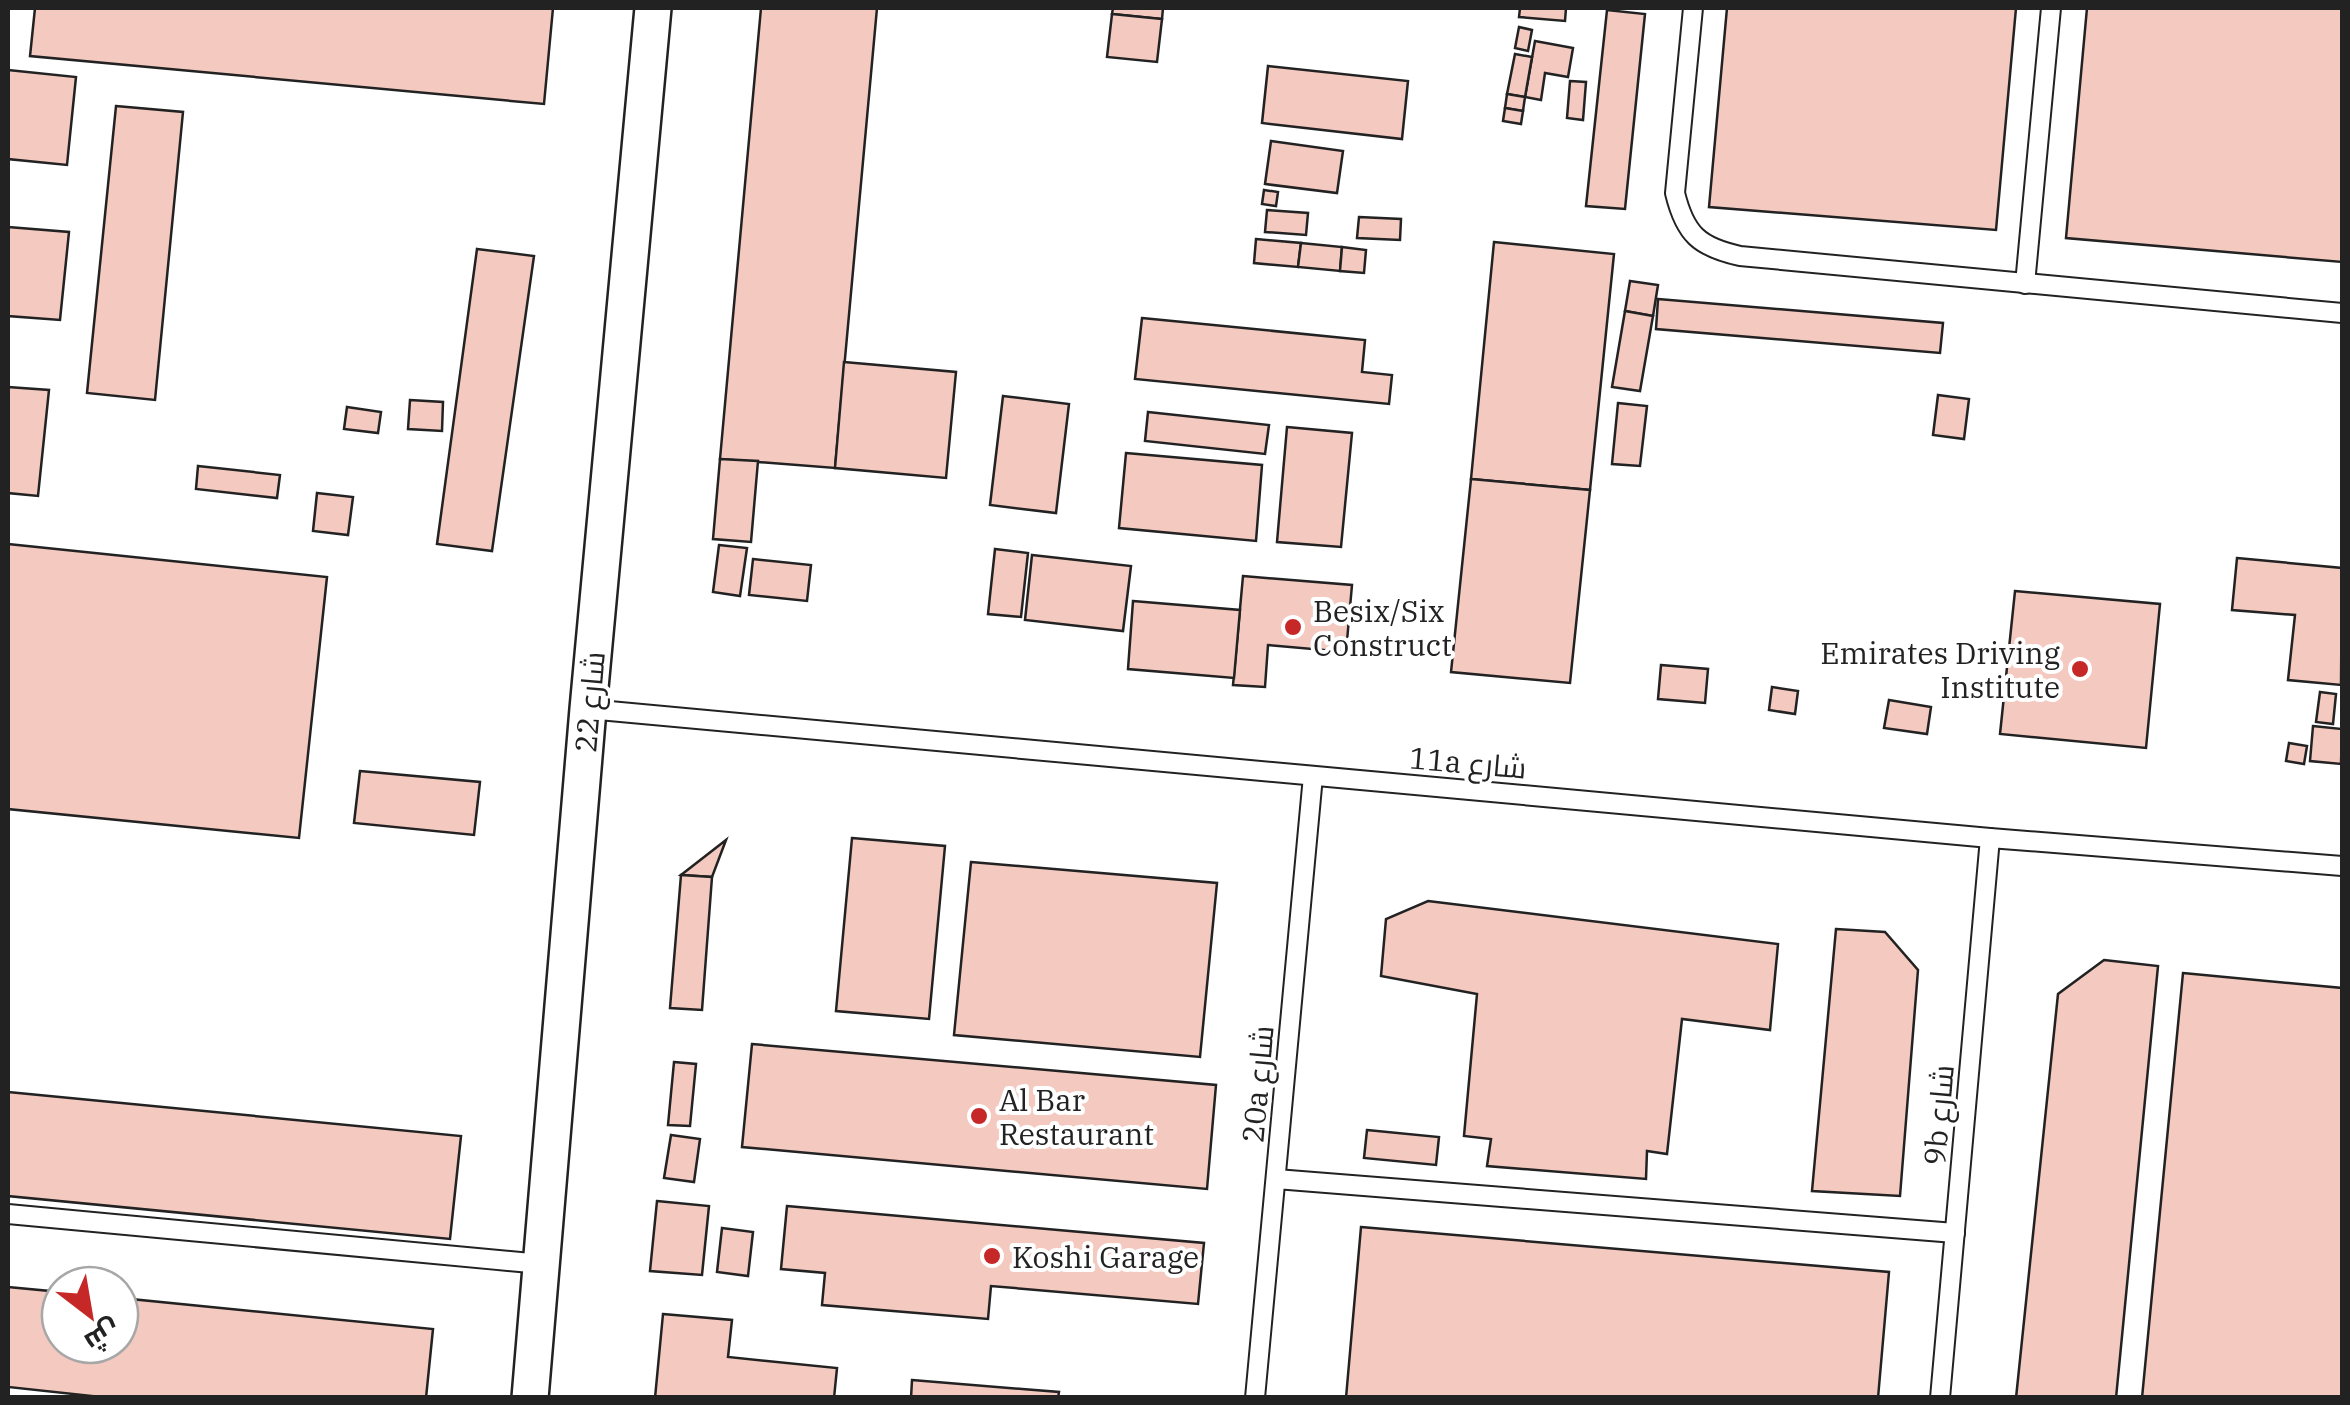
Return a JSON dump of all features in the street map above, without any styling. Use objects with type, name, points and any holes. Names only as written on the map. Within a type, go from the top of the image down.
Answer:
[{"type":"street","name":"شارع 22","points":[[530,1398],[653,8]]},
{"type":"lane","points":[[1693,8],[1675,193],[1681,217],[1695,238],[1716,251],[2342,313]]},
{"type":"lane","points":[[2025,284],[2051,8]]},
{"type":"lane","name":"11a شارع","points":[[588,709],[1990,838],[2342,866]]},
{"type":"lane","name":"20a شارع","points":[[1255,1398],[1313,776]]},
{"type":"lane","name":"9b شارع","points":[[1940,1398],[1990,838]]},
{"type":"lane","points":[[1276,1179],[1955,1233]]},
{"type":"lane","points":[[8,1214],[541,1264]]},
{"type":"building","points":[[35,8],[553,8],[544,104],[30,56]]},
{"type":"building","points":[[761,8],[877,8],[835,468],[720,459]]},
{"type":"building","points":[[1113,8],[1163,8],[1162,19],[1112,14]]},
{"type":"building","points":[[1520,8],[1566,8],[1565,21],[1519,17]]},
{"type":"building","points":[[1727,8],[2016,8],[1996,230],[1709,207]]},
{"type":"building","points":[[2087,8],[2342,8],[2342,262],[2066,238]]},
{"type":"building","points":[[1607,10],[1645,14],[1625,209],[1586,206]]},
{"type":"building","points":[[1112,14],[1162,19],[1157,62],[1107,57]]},
{"type":"building","points":[[1519,27],[1532,30],[1528,51],[1515,48]]},
{"type":"building","points":[[1535,41],[1573,48],[1568,77],[1545,73],[1541,100],[1525,97]]},
{"type":"building","points":[[1515,54],[1532,57],[1525,97],[1507,94]]},
{"type":"building","points":[[1268,66],[1408,81],[1402,139],[1262,123]]},
{"type":"building","points":[[8,70],[76,77],[67,165],[8,159]]},
{"type":"building","points":[[1570,81],[1586,82],[1583,120],[1567,118]]},
{"type":"building","points":[[1507,94],[1525,97],[1523,111],[1505,108]]},
{"type":"building","points":[[116,106],[183,112],[155,400],[87,393]]},
{"type":"building","points":[[1505,108],[1523,111],[1521,124],[1503,121]]},
{"type":"building","points":[[1271,141],[1343,151],[1337,193],[1265,184]]},
{"type":"building","points":[[1264,190],[1278,192],[1276,206],[1262,204]]},
{"type":"building","points":[[1267,210],[1308,213],[1306,235],[1265,232]]},
{"type":"building","points":[[1359,217],[1401,219],[1400,240],[1357,238]]},
{"type":"building","points":[[8,227],[69,232],[60,320],[8,316]]},
{"type":"building","points":[[1256,239],[1301,243],[1298,267],[1254,263]]},
{"type":"building","points":[[1494,242],[1614,254],[1590,490],[1471,479]]},
{"type":"building","points":[[1301,243],[1342,247],[1340,271],[1298,267]]},
{"type":"building","points":[[1342,247],[1366,250],[1364,273],[1340,271]]},
{"type":"building","points":[[477,249],[534,256],[492,551],[437,544]]},
{"type":"building","points":[[1630,281],[1658,285],[1653,316],[1625,311]]},
{"type":"building","points":[[1658,299],[1943,323],[1940,353],[1656,329]]},
{"type":"building","points":[[1625,311],[1653,316],[1640,391],[1612,387]]},
{"type":"building","points":[[1142,318],[1365,340],[1362,372],[1392,375],[1389,404],[1135,379]]},
{"type":"building","points":[[844,362],[956,372],[946,478],[835,468]]},
{"type":"building","points":[[8,387],[49,390],[38,496],[8,493]]},
{"type":"building","points":[[1938,395],[1969,399],[1964,439],[1933,435]]},
{"type":"building","points":[[1003,396],[1069,404],[1056,513],[990,505]]},
{"type":"building","points":[[410,400],[443,402],[442,431],[408,429]]},
{"type":"building","points":[[1618,403],[1647,406],[1640,466],[1612,464]]},
{"type":"building","points":[[347,407],[381,412],[378,433],[344,429]]},
{"type":"building","points":[[1148,412],[1269,425],[1265,454],[1145,441]]},
{"type":"building","points":[[1287,427],[1352,433],[1341,547],[1277,542]]},
{"type":"building","points":[[1126,453],[1262,465],[1256,541],[1119,528]]},
{"type":"building","points":[[720,459],[758,461],[751,542],[713,539]]},
{"type":"building","points":[[198,466],[280,475],[277,498],[196,489]]},
{"type":"building","points":[[1471,479],[1590,490],[1570,683],[1451,672]]},
{"type":"building","points":[[317,493],[353,497],[348,535],[313,531]]},
{"type":"building","points":[[8,544],[327,577],[299,838],[8,809]]},
{"type":"building","points":[[719,545],[747,548],[740,596],[713,592]]},
{"type":"building","points":[[995,549],[1028,553],[1021,617],[988,614]]},
{"type":"building","points":[[1032,555],[1131,566],[1123,631],[1025,620]]},
{"type":"building","points":[[2237,558],[2342,568],[2341,685],[2288,680],[2295,615],[2232,610]]},
{"type":"building","points":[[753,559],[811,565],[807,601],[749,595]]},
{"type":"building","name":"Besix/Six Construct","points":[[1243,576],[1352,585],[1346,652],[1268,645],[1265,687],[1233,685]]},
{"type":"building","name":"Emirates Driving Institute","points":[[2015,591],[2160,604],[2146,748],[2000,734]]},
{"type":"building","points":[[1133,601],[1240,610],[1234,678],[1128,669]]},
{"type":"building","points":[[1661,665],[1708,669],[1705,703],[1658,699]]},
{"type":"building","points":[[1772,687],[1798,691],[1795,714],[1769,710]]},
{"type":"building","points":[[2320,692],[2336,694],[2333,724],[2316,722]]},
{"type":"building","points":[[1889,700],[1931,707],[1927,734],[1884,728]]},
{"type":"building","points":[[2313,726],[2342,729],[2341,764],[2310,761]]},
{"type":"building","points":[[2289,743],[2307,746],[2304,764],[2286,761]]},
{"type":"building","points":[[360,771],[480,782],[474,835],[354,823]]},
{"type":"building","points":[[852,838],[945,846],[929,1019],[836,1011]]},
{"type":"building","points":[[726,840],[712,877],[681,875]]},
{"type":"building","points":[[971,862],[1217,883],[1200,1057],[954,1035]]},
{"type":"building","points":[[681,875],[712,877],[702,1010],[670,1008]]},
{"type":"building","points":[[1428,901],[1778,944],[1770,1030],[1682,1019],[1667,1154],[1647,1151],[1646,1179],[1487,1166],[1491,1139],[1464,1136],[1477,994],[1381,976],[1386,919]]},
{"type":"building","points":[[1836,929],[1885,932],[1918,970],[1900,1196],[1812,1191]]},
{"type":"building","points":[[2104,960],[2158,966],[2116,1398],[2016,1398],[2058,994]]},
{"type":"building","points":[[2183,973],[2342,988],[2342,1398],[2142,1398]]},
{"type":"building","name":"Al Bar Restaurant","points":[[752,1044],[1216,1085],[1207,1189],[742,1147]]},
{"type":"building","points":[[674,1062],[696,1064],[690,1126],[668,1125]]},
{"type":"building","points":[[8,1092],[461,1136],[450,1239],[8,1196]]},
{"type":"building","points":[[1367,1130],[1439,1137],[1436,1165],[1364,1158]]},
{"type":"building","points":[[671,1135],[700,1139],[694,1182],[664,1178]]},
{"type":"building","points":[[657,1201],[709,1206],[702,1275],[650,1271]]},
{"type":"building","name":"Koshi Garage","points":[[787,1206],[1204,1243],[1198,1304],[991,1286],[988,1319],[822,1305],[825,1273],[781,1269]]},
{"type":"building","points":[[1361,1227],[1889,1272],[1878,1398],[1346,1398]]},
{"type":"building","points":[[722,1228],[753,1232],[748,1276],[717,1272]]},
{"type":"building","points":[[8,1287],[40,1290],[40,1365],[140,1365],[140,1300],[433,1329],[426,1398],[110,1398],[8,1387]]},
{"type":"building","points":[[663,1314],[732,1320],[728,1357],[837,1368],[834,1398],[655,1398]]},
{"type":"building","points":[[912,1380],[1059,1392],[1058,1398],[911,1398]]},
{"type":"place","name":"Besix/Six Construct","points":[[1293,627]]},
{"type":"place","name":"Emirates Driving Institute","points":[[2080,669]]},
{"type":"place","name":"Al Bar Restaurant","points":[[979,1116]]},
{"type":"place","name":"Koshi Garage","points":[[992,1256]]}]
